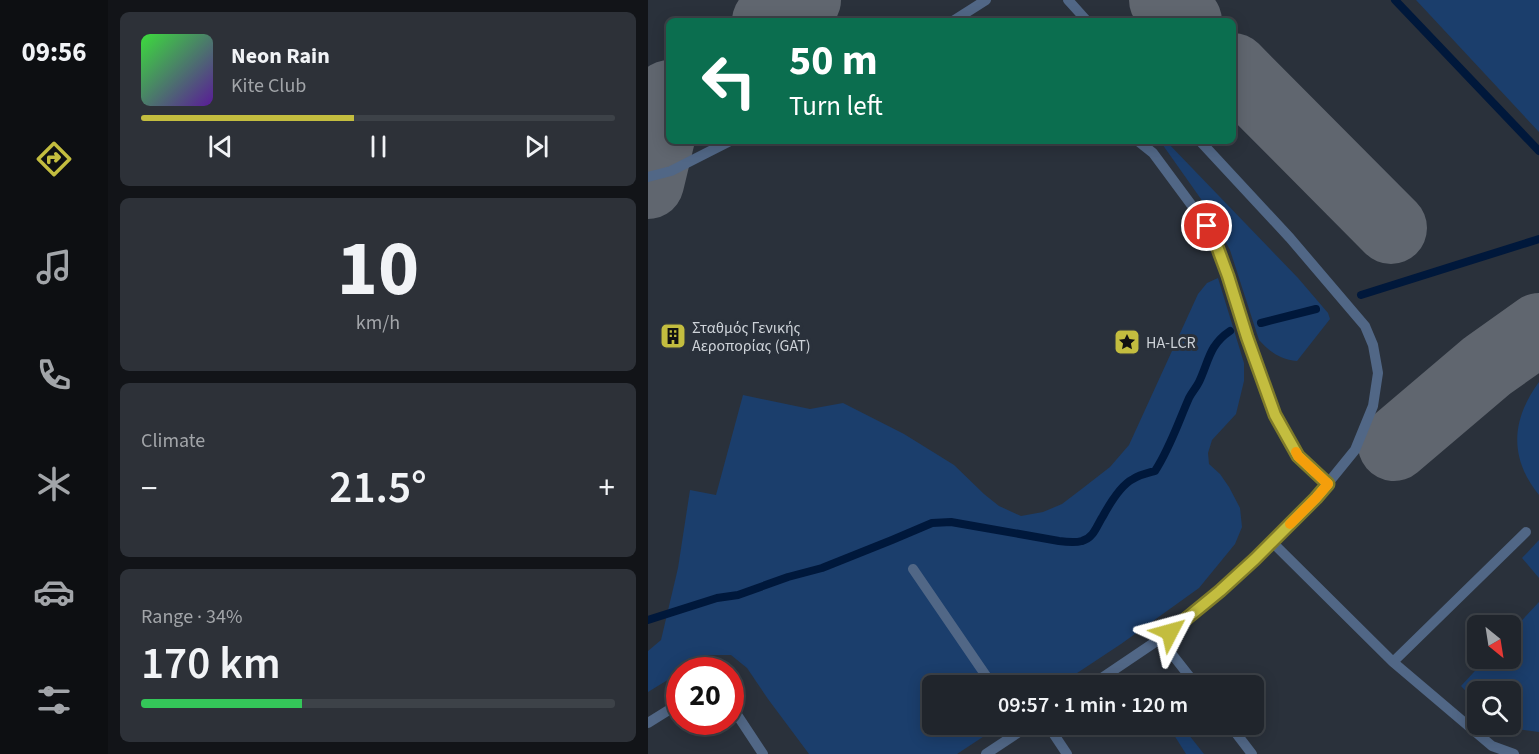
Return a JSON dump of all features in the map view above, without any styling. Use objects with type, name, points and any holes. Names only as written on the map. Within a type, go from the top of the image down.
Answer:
[{"type":"lane","points":[[958,18],[986,0]]},
{"type":"lane","points":[[1068,0],[1084,18]]},
{"type":"lane","points":[[648,177],[670,171],[724,144]]},
{"type":"lane","points":[[1142,144],[1153,153],[1207,226],[1228,276],[1275,415],[1298,456],[1328,484]]},
{"type":"lane","points":[[1106,675],[1160,639],[1220,591],[1316,498],[1355,450],[1373,406],[1378,373],[1373,345],[1365,326],[1290,238],[1203,144]]},
{"type":"lane","points":[[1393,662],[1526,532]]},
{"type":"lane","points":[[1272,542],[1393,662],[1492,746],[1514,754]]},
{"type":"lane","points":[[912,569],[985,675]]},
{"type":"lane","points":[[1160,639],[1188,675]]},
{"type":"lane","points":[[648,723],[666,712]]},
{"type":"lane","points":[[744,725],[763,754]]},
{"type":"lane","points":[[986,754],[1012,735]]},
{"type":"lane","points":[[1054,735],[1067,754]]},
{"type":"lane","points":[[1237,735],[1252,754]]},
{"type":"shaded area","points":[[1416,0],[1539,0],[1539,132]]},
{"type":"shaded area","points":[[1162,144],[1169,144],[1298,278],[1328,313],[1330,319],[1297,361],[1276,355],[1259,340],[1230,250],[1208,209]]},
{"type":"shaded area","points":[[1218,278],[1244,363],[1244,381],[1236,414],[1212,440],[1208,453],[1209,464],[1220,474],[1240,508],[1242,527],[1235,544],[1199,588],[1074,675],[922,675],[922,735],[986,735],[957,754],[809,754],[744,666],[744,657],[709,655],[706,657],[666,657],[666,681],[648,692],[648,651],[661,640],[678,568],[690,490],[716,495],[743,395],[810,409],[843,403],[904,434],[954,465],[999,506],[1021,516],[1043,512],[1062,504],[1110,467],[1129,445],[1198,294],[1207,283]]},
{"type":"shaded area","points":[[1539,382],[1539,495],[1522,467],[1517,439],[1523,410]]},
{"type":"shaded area","points":[[1539,540],[1539,578],[1522,558]]},
{"type":"shaded area","points":[[1539,602],[1539,732],[1521,730],[1521,681],[1467,681],[1467,692],[1461,686],[1477,669],[1521,669],[1521,621]]},
{"type":"shaded area","points":[[1174,735],[1189,735],[1204,754],[1186,754]]},
{"type":"waterway","points":[[1395,0],[1539,151]]},
{"type":"waterway","points":[[1361,295],[1539,239]]},
{"type":"waterway","points":[[1261,323],[1316,309]]},
{"type":"waterway","points":[[648,620],[717,598],[738,595],[788,577],[822,568],[932,523],[951,522],[1065,542],[1082,541],[1095,531],[1112,501],[1124,486],[1138,476],[1155,471],[1189,398],[1199,382],[1210,354],[1223,336],[1230,331]]},
{"type":"taxiway","points":[[773,18],[805,0]]},
{"type":"taxiway","points":[[1165,0],[1183,18]]},
{"type":"taxiway","points":[[1236,72],[1391,228]]},
{"type":"taxiway","points":[[648,183],[666,108]]},
{"type":"taxiway","points":[[1394,445],[1487,366],[1539,329]]},
{"type":"slow traffic","points":[[1290,524],[1328,484],[1296,452]]},
{"type":"place","name":"Σταθμός Γενικής Αεροπορίας (GAT)","points":[[673,336]]},
{"type":"place","name":"HA-LCR","points":[[1127,342]]},
{"type":"route","points":[[1170,632],[1255,559],[1328,484],[1298,456],[1275,415],[1228,276],[1207,226]]}]
